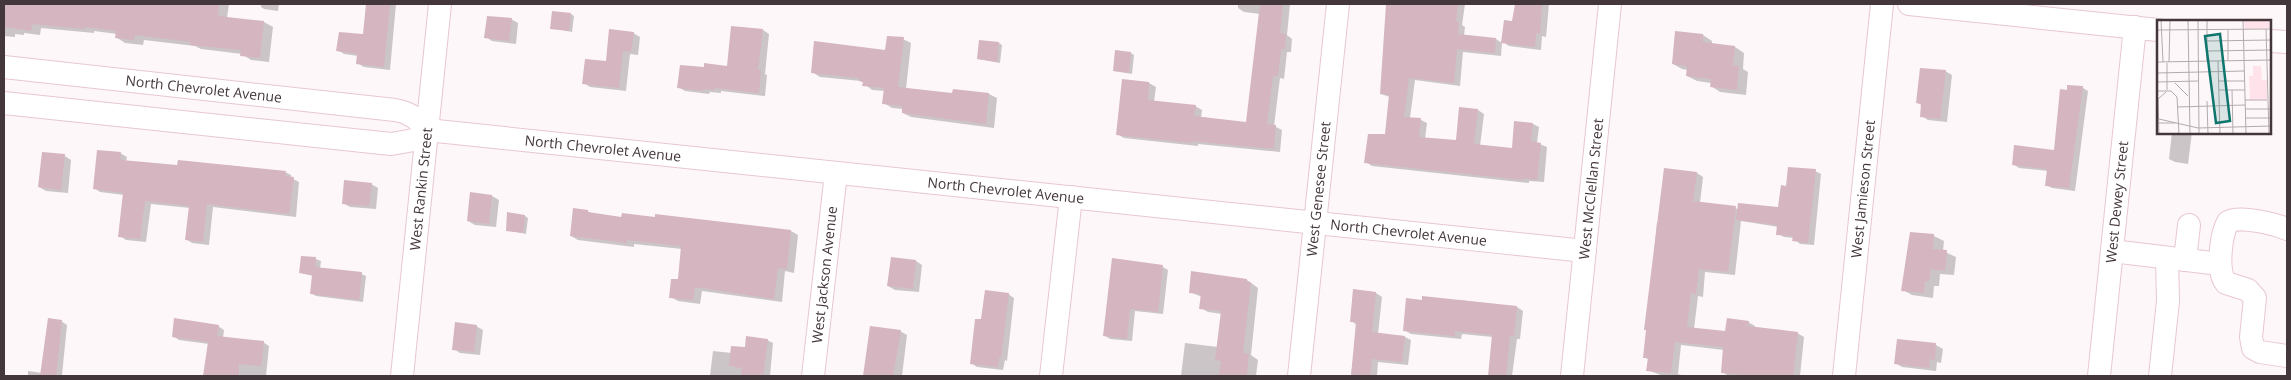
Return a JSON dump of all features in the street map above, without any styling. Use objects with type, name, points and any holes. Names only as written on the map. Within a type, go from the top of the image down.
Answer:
[{"type":"street","name":"West Rankin Street","points":[[402,376],[440,4]]},
{"type":"street","name":"West Genesee Street","points":[[1299,376],[1338,4]]},
{"type":"street","name":"West McClellan Street","points":[[1572,376],[1610,4]]},
{"type":"street","name":"West Jamieson Street","points":[[1844,376],[1882,4]]},
{"type":"street","points":[[1909,4],[2157,30]]},
{"type":"street","name":"West Dewey Street","points":[[2099,376],[2135,27]]},
{"type":"street","points":[[2271,41],[2287,42]]},
{"type":"street","name":"North Chevrolet Avenue","points":[[4,67],[395,110],[405,112],[417,119],[427,130],[1585,250]]},
{"type":"street","points":[[76,110],[80,76]]},
{"type":"street","points":[[4,102],[391,144],[414,140],[427,130]]},
{"type":"street","name":"West Jackson Avenue","points":[[813,376],[836,173]]},
{"type":"street","points":[[1051,376],[1071,197]]},
{"type":"street","points":[[2287,229],[2259,222],[2231,220],[2224,230],[2220,264],[2222,278],[2226,283],[2248,290],[2255,298],[2251,337],[2253,348],[2260,352],[2287,356]]},
{"type":"street","points":[[2160,376],[2168,301],[2176,259],[2189,225]]},
{"type":"street","points":[[2112,251],[2220,264]]},
{"type":"building","points":[[4,4],[217,4],[219,5],[218,16],[264,21],[260,58],[240,56],[241,50],[190,45],[191,42],[135,35],[134,40],[115,38],[116,31],[85,27],[85,29],[32,24],[31,31],[4,27]]},
{"type":"building","points":[[366,4],[390,4],[384,67],[356,64],[357,54],[336,51],[339,32],[363,34]]},
{"type":"building","points":[[1260,4],[1283,4],[1280,33],[1286,34],[1285,49],[1281,49],[1278,76],[1273,76],[1267,124],[1276,125],[1274,149],[1116,135],[1122,79],[1149,82],[1148,100],[1196,105],[1194,116],[1246,122]]},
{"type":"building","points":[[1386,4],[1458,4],[1456,21],[1459,22],[1458,34],[1496,38],[1495,53],[1457,49],[1454,83],[1409,78],[1404,117],[1421,118],[1419,137],[1456,140],[1459,107],[1478,109],[1474,144],[1512,148],[1514,121],[1533,123],[1531,141],[1541,143],[1537,180],[1364,163],[1368,134],[1385,134],[1389,95],[1380,94]]},
{"type":"building","points":[[1515,4],[1542,4],[1540,34],[1536,33],[1535,47],[1501,43],[1504,20],[1512,21]]},
{"type":"building","points":[[552,11],[571,13],[569,31],[550,29]]},
{"type":"building","points":[[487,16],[512,18],[509,41],[484,38]]},
{"type":"building","points":[[731,26],[763,29],[758,70],[761,70],[759,93],[715,88],[714,90],[703,89],[703,91],[677,88],[680,65],[704,67],[704,63],[727,66]]},
{"type":"building","points":[[609,29],[634,32],[631,52],[623,51],[619,88],[582,84],[585,59],[606,61]]},
{"type":"building","points":[[1675,31],[1703,34],[1703,42],[1735,46],[1733,65],[1739,66],[1737,90],[1710,87],[1711,79],[1686,76],[1687,66],[1672,64]]},
{"type":"building","points":[[887,36],[904,37],[898,87],[952,93],[953,89],[989,93],[986,124],[902,113],[902,106],[882,104],[884,88],[862,86],[863,82],[859,81],[859,78],[811,73],[814,41],[885,50]]},
{"type":"building","points":[[979,40],[999,42],[997,62],[977,59]]},
{"type":"building","points":[[1115,50],[1131,52],[1129,73],[1113,71]]},
{"type":"building","points":[[1920,68],[1946,70],[1940,119],[1920,117],[1921,104],[1916,103]]},
{"type":"building","points":[[2067,85],[2083,86],[2069,188],[2045,186],[2047,169],[2012,165],[2014,145],[2054,150],[2060,89],[2067,90]]},
{"type":"building","points":[[97,150],[121,152],[120,158],[122,160],[177,165],[178,160],[286,171],[285,176],[294,177],[289,214],[207,204],[203,242],[185,240],[189,206],[145,201],[140,239],[118,237],[123,193],[93,189]]},
{"type":"building","points":[[42,152],[65,154],[61,190],[38,187]]},
{"type":"building","points":[[1788,167],[1816,169],[1808,243],[1792,241],[1793,236],[1776,235],[1777,225],[1736,220],[1738,203],[1778,207],[1781,185],[1786,186]]},
{"type":"building","points":[[1664,168],[1697,172],[1693,201],[1736,206],[1728,272],[1699,269],[1696,294],[1691,293],[1687,327],[1725,331],[1727,318],[1749,321],[1748,326],[1798,332],[1793,376],[1755,376],[1721,373],[1723,347],[1675,342],[1671,373],[1646,371],[1648,358],[1643,358],[1646,330],[1644,330]]},
{"type":"building","points":[[344,180],[372,183],[369,206],[342,204]]},
{"type":"building","points":[[470,192],[492,195],[489,224],[467,221]]},
{"type":"building","points":[[573,208],[621,217],[622,213],[655,217],[655,214],[791,230],[787,269],[778,268],[774,299],[695,287],[693,300],[669,298],[671,279],[678,279],[681,246],[627,240],[627,243],[570,236]]},
{"type":"building","points":[[507,212],[525,215],[523,233],[506,231]]},
{"type":"building","points":[[1910,232],[1934,234],[1933,249],[1947,250],[1945,271],[1931,269],[1929,281],[1925,281],[1924,293],[1901,291]]},
{"type":"building","points":[[301,256],[316,257],[315,267],[362,272],[359,300],[310,294],[312,275],[299,273]]},
{"type":"building","points":[[891,257],[916,260],[913,289],[887,286]]},
{"type":"building","points":[[1112,258],[1163,265],[1158,312],[1130,309],[1127,339],[1103,336]]},
{"type":"building","points":[[1191,271],[1247,279],[1247,282],[1251,282],[1243,353],[1249,354],[1247,376],[1219,376],[1221,361],[1215,360],[1221,311],[1199,309],[1201,294],[1189,293]]},
{"type":"building","points":[[1353,289],[1376,292],[1372,332],[1405,336],[1402,362],[1372,359],[1370,376],[1351,376],[1356,322],[1350,322]]},
{"type":"building","points":[[985,290],[1009,293],[1001,358],[999,358],[998,367],[970,364],[975,319],[981,319]]},
{"type":"building","points":[[1422,296],[1517,306],[1514,336],[1510,336],[1506,376],[1488,376],[1492,335],[1455,331],[1455,336],[1403,331],[1406,298],[1422,300]]},
{"type":"building","points":[[48,318],[62,320],[56,376],[40,376]]},
{"type":"building","points":[[174,318],[219,325],[217,336],[264,341],[261,366],[239,364],[239,376],[203,376],[208,342],[172,337]]},
{"type":"building","points":[[455,322],[477,325],[474,352],[452,350]]},
{"type":"building","points":[[870,326],[901,330],[893,376],[863,376]]},
{"type":"building","points":[[746,336],[768,339],[763,376],[741,376],[742,368],[729,366],[731,346],[745,347]]},
{"type":"building","points":[[1897,339],[1936,343],[1935,360],[1930,359],[1929,368],[1894,364]]}]
